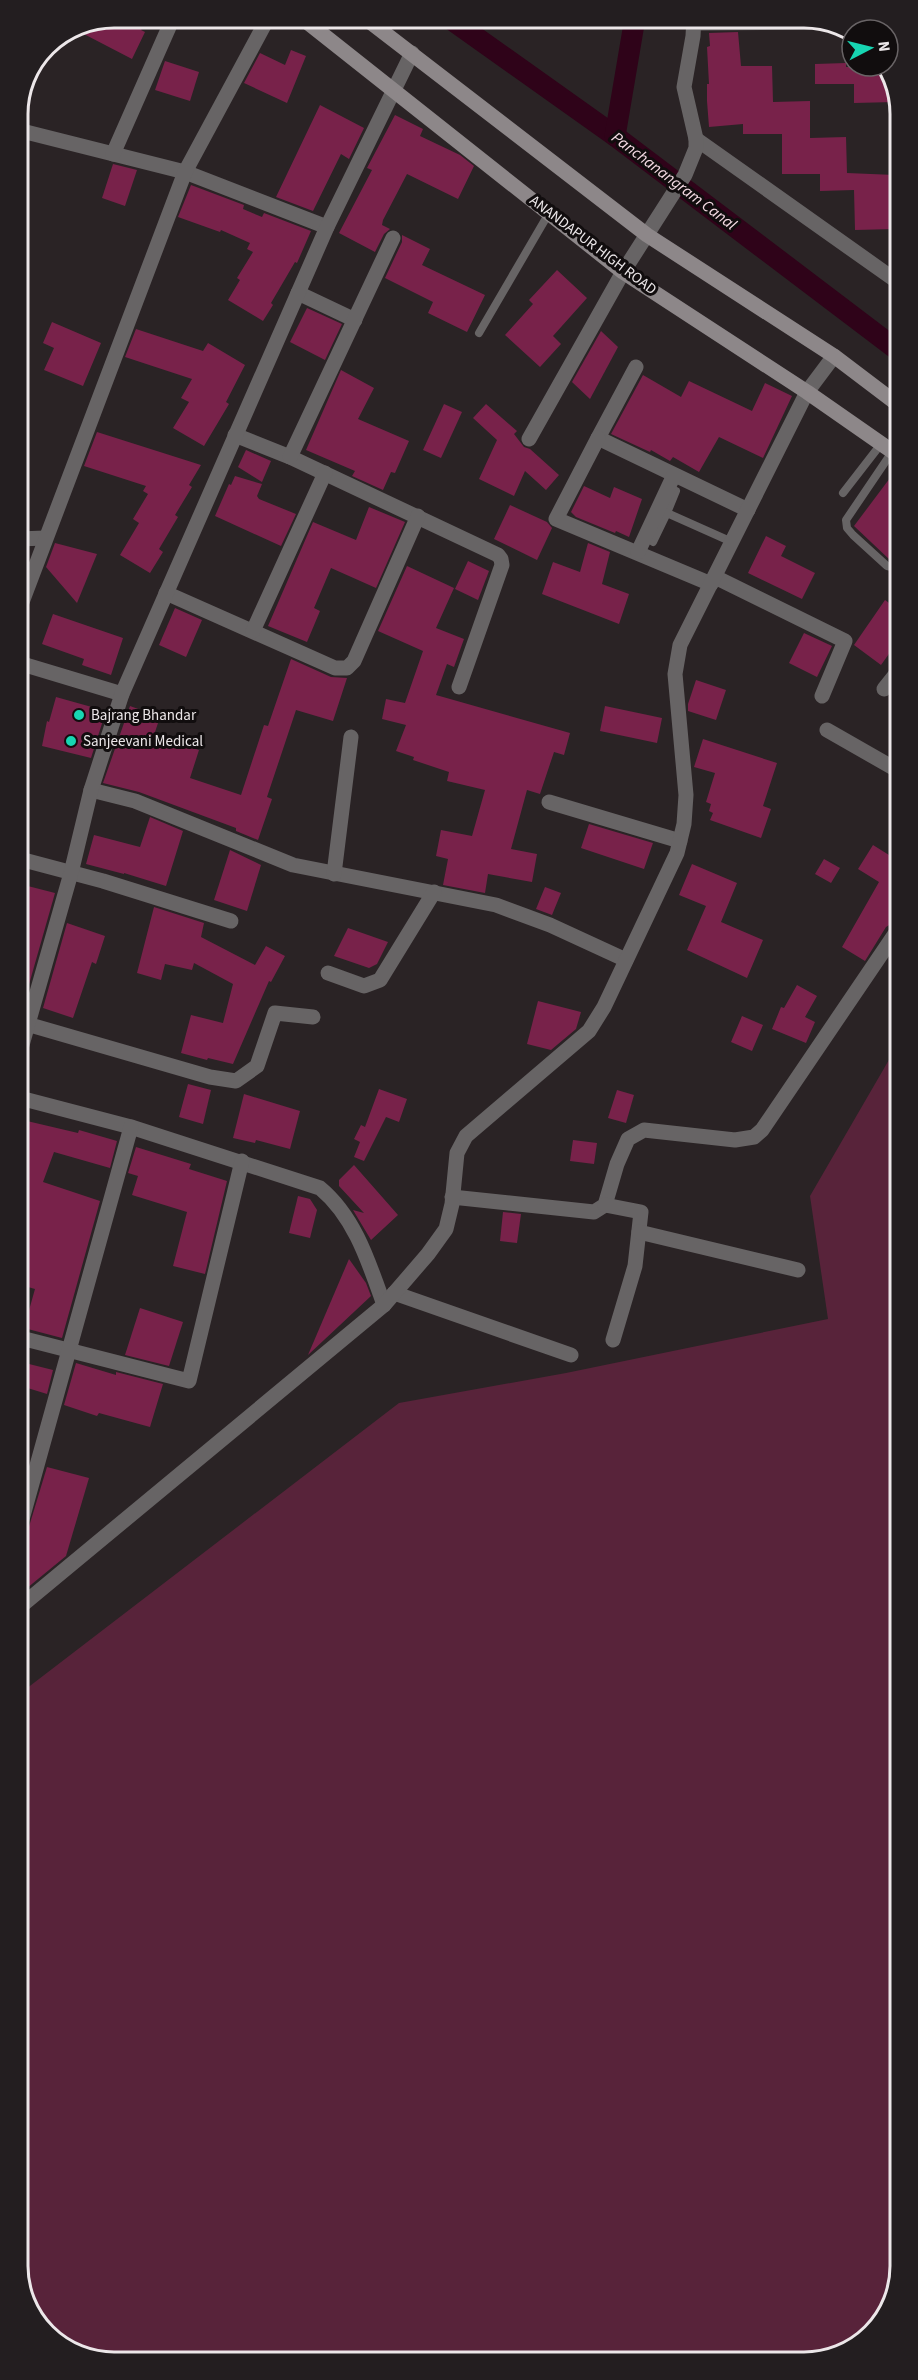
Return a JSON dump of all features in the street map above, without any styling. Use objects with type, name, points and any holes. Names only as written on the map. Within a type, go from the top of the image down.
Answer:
[{"type":"main road","name":"ANANDAPUR HIGH ROAD","points":[[315,28],[623,272],[807,392],[890,450]]},
{"type":"main road","points":[[379,28],[647,234],[834,356],[890,398]]},
{"type":"street","points":[[113,154],[169,28]]},
{"type":"street","points":[[29,583],[185,172],[262,28]]},
{"type":"street","points":[[529,440],[623,272],[685,175],[696,148],[684,87],[693,29]]},
{"type":"street","points":[[29,1008],[71,873],[91,790],[122,694],[327,227],[412,53]]},
{"type":"street","points":[[29,133],[185,172],[327,227]]},
{"type":"street","points":[[696,139],[890,276]]},
{"type":"street","points":[[290,457],[393,238]]},
{"type":"street","points":[[298,293],[355,320]]},
{"type":"street","points":[[28,1600],[389,1299],[428,1254],[446,1229],[456,1154],[466,1136],[590,1031],[604,1007],[677,853],[684,824],[686,795],[675,674],[680,645],[807,392],[834,356]]},
{"type":"street","points":[[636,367],[556,519],[713,581],[845,640],[822,696]]},
{"type":"street","points":[[235,435],[290,457],[498,555],[502,565],[459,687]]},
{"type":"street","points":[[598,438],[748,510]]},
{"type":"street","points":[[253,631],[325,473]]},
{"type":"street","points":[[638,552],[674,475]]},
{"type":"street","points":[[166,593],[335,668],[347,668],[354,662],[418,516]]},
{"type":"street","points":[[29,539],[45,538]]},
{"type":"street","points":[[29,666],[122,694]]},
{"type":"street","points":[[884,689],[890,682]]},
{"type":"street","points":[[827,730],[890,766]]},
{"type":"street","points":[[334,874],[351,737]]},
{"type":"street","points":[[91,790],[135,801],[293,865],[496,905],[550,925],[626,960]]},
{"type":"street","points":[[549,802],[680,841]]},
{"type":"street","points":[[29,861],[231,921]]},
{"type":"street","points":[[328,973],[364,986],[380,980],[434,892]]},
{"type":"street","points":[[452,1197],[594,1212],[605,1205],[617,1164],[628,1139],[644,1130],[735,1140],[754,1137],[762,1130],[890,941]]},
{"type":"street","points":[[29,1024],[210,1077],[236,1081],[257,1066],[275,1013],[313,1017]]},
{"type":"street","points":[[29,1100],[131,1127],[320,1188],[335,1201],[389,1299],[571,1355]]},
{"type":"street","points":[[28,1496],[131,1127]]},
{"type":"street","points":[[28,1340],[189,1382],[242,1161]]},
{"type":"street","points":[[605,1205],[641,1212],[635,1266],[613,1340]]},
{"type":"street","points":[[639,1232],[798,1270]]},
{"type":"lane","points":[[479,333],[549,213]]},
{"type":"lane","points":[[843,493],[890,450]]},
{"type":"lane","points":[[890,450],[846,520],[847,528],[853,535],[886,566],[890,567]]},
{"type":"lane","points":[[653,542],[676,491]]},
{"type":"lane","points":[[667,513],[732,542]]},
{"type":"shaded area","points":[[890,1058],[890,2265],[885,2293],[872,2318],[856,2334],[841,2343],[803,2352],[109,2351],[87,2347],[62,2334],[46,2318],[40,2308],[33,2293],[28,2265],[28,1687],[399,1403],[566,1373],[828,1319],[810,1196]]},
{"type":"building","points":[[115,28],[142,28],[141,30],[145,32],[132,59],[84,34]]},
{"type":"building","points":[[738,32],[741,66],[772,66],[773,102],[810,101],[810,138],[846,137],[847,173],[890,175],[890,229],[855,230],[854,190],[820,191],[820,174],[782,174],[782,134],[743,134],[743,124],[709,127],[707,47],[710,46],[709,33]]},
{"type":"building","points":[[291,50],[306,56],[287,103],[244,83],[260,53],[285,65]]},
{"type":"building","points":[[165,61],[199,72],[190,101],[155,90]]},
{"type":"building","points":[[840,63],[840,78],[881,78],[888,102],[854,103],[854,84],[815,84],[815,64]]},
{"type":"building","points":[[320,105],[364,128],[349,159],[341,154],[313,211],[276,197]]},
{"type":"building","points":[[395,115],[423,129],[420,136],[460,155],[474,166],[458,199],[407,174],[383,220],[382,225],[390,229],[384,234],[375,252],[339,233],[372,170],[367,168]]},
{"type":"building","points":[[113,164],[137,170],[125,206],[102,198]]},
{"type":"building","points":[[191,185],[244,205],[243,209],[262,217],[264,213],[311,231],[297,263],[295,262],[263,321],[228,300],[240,280],[237,278],[253,252],[247,249],[250,243],[221,230],[220,232],[178,217]]},
{"type":"building","points":[[402,235],[430,249],[422,265],[485,295],[467,332],[428,313],[433,302],[385,278],[402,242]]},
{"type":"building","points":[[557,270],[587,298],[553,336],[561,344],[540,367],[505,335],[533,304],[529,300]]},
{"type":"building","points":[[307,308],[342,324],[325,360],[290,342]]},
{"type":"building","points":[[52,322],[101,343],[83,386],[44,370],[54,348],[43,343]]},
{"type":"building","points":[[136,329],[203,351],[208,343],[245,365],[226,402],[229,404],[204,446],[173,428],[189,402],[181,398],[192,379],[125,357]]},
{"type":"building","points":[[601,331],[618,347],[590,399],[572,382]]},
{"type":"building","points":[[341,370],[374,388],[358,419],[409,441],[395,473],[391,472],[383,490],[352,476],[355,471],[306,450]]},
{"type":"building","points":[[643,375],[681,397],[689,381],[752,411],[765,383],[792,396],[763,458],[719,437],[699,472],[673,457],[670,461],[651,450],[650,452],[611,434]]},
{"type":"building","points":[[444,404],[462,412],[441,458],[423,450]]},
{"type":"building","points":[[486,404],[517,431],[514,434],[524,447],[530,449],[559,475],[546,490],[525,471],[514,496],[479,479],[497,440],[473,418]]},
{"type":"building","points":[[97,432],[201,465],[189,485],[192,487],[175,515],[178,517],[159,549],[163,552],[150,573],[120,555],[139,523],[133,519],[148,494],[143,491],[146,486],[84,466]]},
{"type":"building","points":[[246,450],[271,461],[262,482],[238,467]]},
{"type":"building","points":[[235,476],[262,484],[257,496],[259,499],[296,514],[281,546],[215,516]]},
{"type":"building","points":[[890,478],[890,560],[854,526]]},
{"type":"building","points":[[584,486],[610,498],[614,487],[642,499],[629,537],[576,517],[571,512]]},
{"type":"building","points":[[510,505],[547,522],[552,528],[537,560],[494,539]]},
{"type":"building","points":[[369,507],[405,522],[376,588],[331,568],[314,608],[320,611],[307,642],[268,626],[313,522],[356,540]]},
{"type":"building","points":[[766,536],[786,546],[781,556],[815,573],[802,599],[748,573]]},
{"type":"building","points":[[55,543],[97,554],[77,603],[46,567]]},
{"type":"building","points":[[588,543],[610,552],[602,584],[629,594],[619,624],[542,594],[553,562],[580,572]]},
{"type":"building","points":[[468,561],[489,571],[478,600],[455,589]]},
{"type":"building","points":[[407,566],[454,588],[436,628],[464,639],[454,667],[447,664],[436,695],[570,733],[564,755],[554,752],[540,794],[527,790],[511,849],[537,854],[532,882],[488,874],[485,893],[443,885],[448,859],[436,856],[441,830],[472,836],[485,790],[447,781],[449,772],[413,760],[414,757],[396,751],[406,725],[382,719],[386,699],[405,703],[423,651],[378,631]]},
{"type":"building","points":[[885,600],[890,604],[890,652],[881,665],[854,645]]},
{"type":"building","points":[[175,608],[202,620],[186,657],[159,645]]},
{"type":"building","points":[[53,614],[123,638],[111,675],[82,665],[84,659],[42,644]]},
{"type":"building","points":[[804,633],[832,646],[817,677],[789,663]]},
{"type":"building","points":[[291,659],[331,677],[347,678],[333,721],[296,710],[267,797],[272,799],[258,840],[236,831],[236,828],[139,792],[103,783],[130,706],[160,717],[154,735],[199,750],[190,778],[241,795],[264,725],[268,726]]},
{"type":"building","points":[[696,680],[726,690],[716,720],[688,711]]},
{"type":"building","points":[[56,697],[106,711],[91,758],[42,746],[47,721],[49,722]]},
{"type":"building","points":[[605,706],[662,718],[657,743],[600,731]]},
{"type":"building","points":[[703,739],[777,763],[763,806],[771,809],[761,838],[710,820],[713,813],[709,811],[711,804],[706,802],[715,773],[694,767]]},
{"type":"building","points":[[150,817],[183,831],[166,886],[86,864],[94,835],[140,847]]},
{"type":"building","points":[[589,824],[653,843],[644,869],[581,848]]},
{"type":"building","points":[[873,845],[890,856],[890,924],[886,927],[865,961],[842,947],[879,882],[858,869]]},
{"type":"building","points":[[230,850],[261,865],[247,911],[214,900]]},
{"type":"building","points":[[824,859],[840,868],[831,883],[815,874]]},
{"type":"building","points":[[692,864],[737,883],[721,922],[763,940],[747,978],[687,950],[706,906],[679,895]]},
{"type":"building","points":[[29,886],[55,893],[29,986]]},
{"type":"building","points":[[545,887],[561,893],[552,915],[536,909]]},
{"type":"building","points":[[154,907],[204,923],[201,937],[255,965],[266,946],[285,956],[271,982],[269,981],[233,1064],[181,1053],[191,1015],[223,1023],[233,984],[194,963],[192,970],[165,964],[161,980],[137,973]]},
{"type":"building","points":[[67,923],[105,936],[96,964],[92,962],[73,1018],[43,1008]]},
{"type":"building","points":[[348,928],[388,942],[377,964],[369,968],[334,956]]},
{"type":"building","points":[[797,985],[817,996],[805,1017],[815,1022],[806,1043],[772,1029],[781,1007],[784,1008]]},
{"type":"building","points":[[538,1001],[581,1012],[576,1029],[551,1050],[527,1044]]},
{"type":"building","points":[[742,1016],[763,1025],[752,1051],[731,1042]]},
{"type":"building","points":[[188,1084],[211,1090],[203,1124],[179,1117]]},
{"type":"building","points":[[379,1089],[407,1099],[399,1122],[386,1117],[364,1161],[354,1157],[360,1142],[354,1139],[361,1125],[365,1127]]},
{"type":"building","points":[[617,1090],[634,1095],[626,1123],[608,1118]]},
{"type":"building","points":[[244,1094],[300,1111],[290,1149],[256,1140],[255,1143],[233,1138]]},
{"type":"building","points":[[29,1121],[78,1133],[79,1130],[117,1141],[110,1168],[54,1152],[43,1182],[100,1201],[62,1338],[28,1329],[28,1312],[35,1289],[28,1287]]},
{"type":"building","points":[[573,1140],[597,1143],[594,1164],[570,1161]]},
{"type":"building","points":[[136,1147],[191,1164],[189,1169],[227,1181],[205,1274],[173,1266],[187,1212],[132,1195],[138,1176],[128,1173]]},
{"type":"building","points":[[354,1165],[398,1215],[371,1240],[353,1210],[364,1213],[339,1186],[339,1180]]},
{"type":"building","points":[[298,1196],[310,1199],[317,1210],[310,1238],[289,1233]]},
{"type":"building","points":[[503,1212],[521,1214],[517,1243],[500,1241]]},
{"type":"building","points":[[349,1259],[366,1283],[371,1296],[308,1355]]},
{"type":"building","points":[[140,1308],[183,1322],[169,1366],[125,1355]]},
{"type":"building","points":[[76,1363],[116,1375],[116,1372],[163,1384],[150,1427],[99,1413],[97,1416],[64,1405]]},
{"type":"building","points":[[28,1364],[53,1370],[47,1394],[28,1388]]},
{"type":"building","points":[[47,1467],[89,1478],[66,1556],[28,1587],[28,1529]]},
{"type":"waterway","name":"Panchanangram Canal","points":[[464,29],[615,136],[890,344]]},
{"type":"waterway","points":[[615,136],[633,29]]},
{"type":"place","name":"Bajrang Bhandar","points":[[79,715]]},
{"type":"place","name":"Sanjeevani Medical","points":[[71,741]]}]
